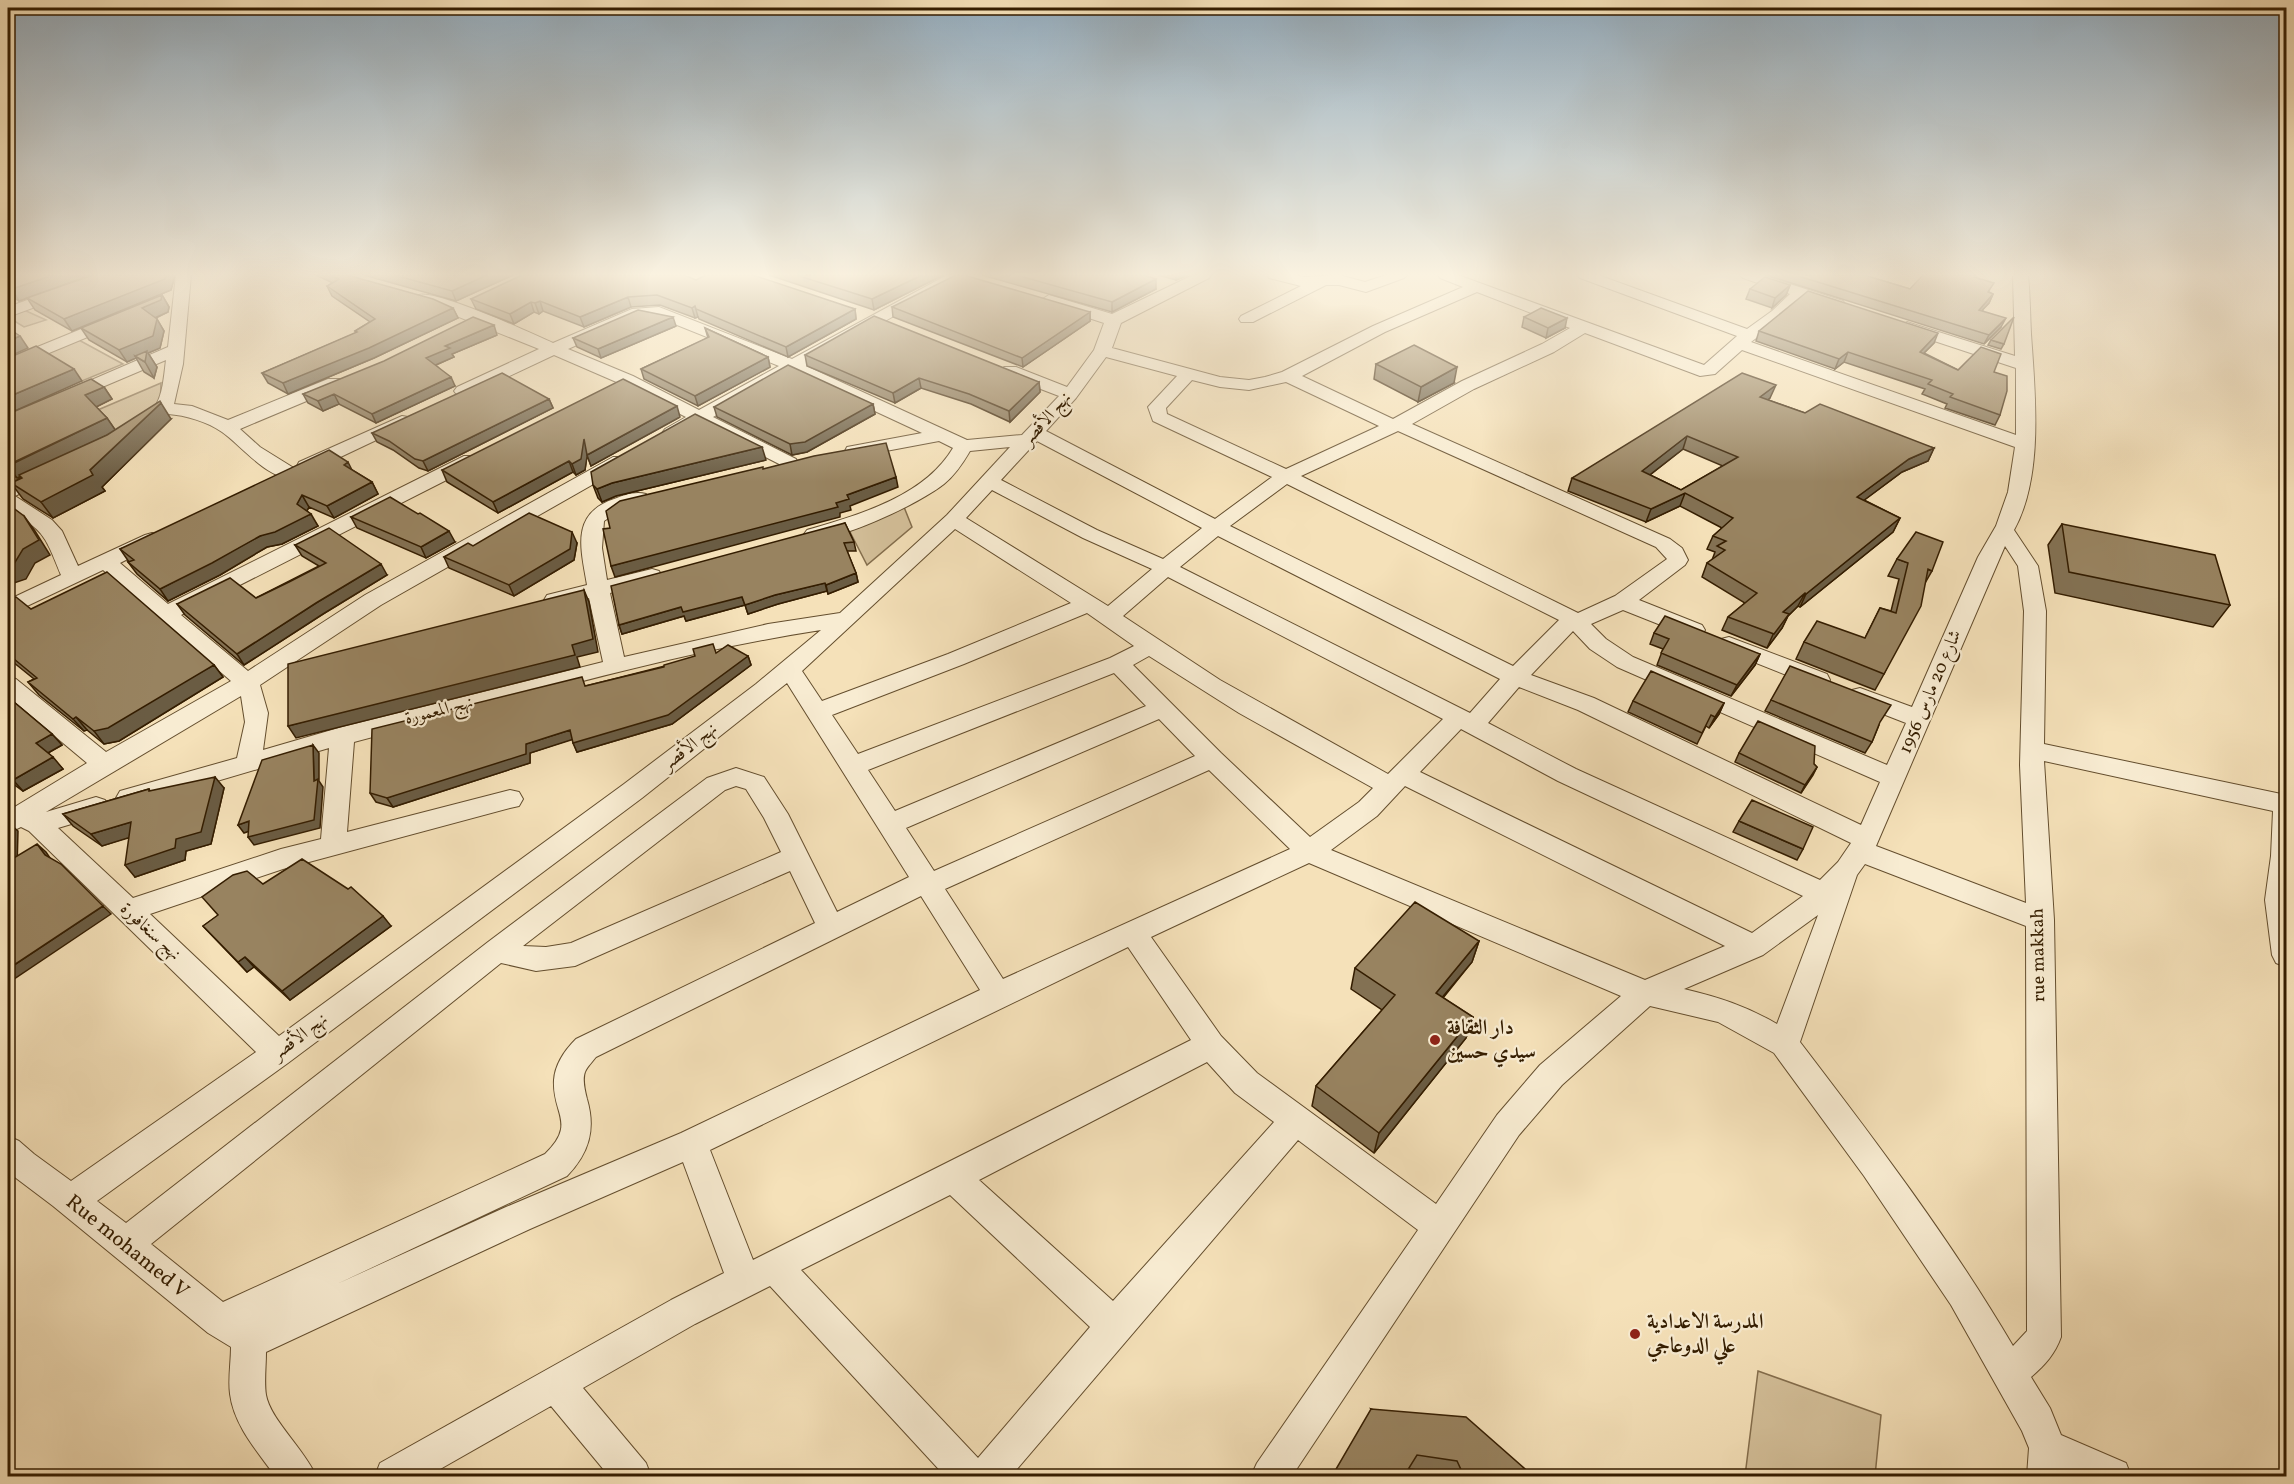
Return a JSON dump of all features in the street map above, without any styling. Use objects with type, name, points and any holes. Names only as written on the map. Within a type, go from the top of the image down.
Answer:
[{"type":"street","points":[[8,365],[58,344]]},
{"type":"street","points":[[160,411],[173,368],[175,344]]},
{"type":"street","points":[[544,344],[627,380],[789,463]]},
{"type":"street","points":[[448,399],[564,344]]},
{"type":"street","points":[[741,344],[793,366],[964,446],[1031,436],[1515,677],[1586,704],[1858,853],[2040,920]]},
{"type":"street","points":[[657,440],[831,344]]},
{"type":"street","name":"نهج الأقصر","points":[[71,1200],[278,1054],[633,790],[789,669],[954,519],[1070,394],[1106,344]]},
{"type":"street","points":[[1102,351],[1226,384],[1249,385],[1288,376],[1349,344]]},
{"type":"street","points":[[1109,617],[1189,547],[1286,476],[1396,425],[1468,385],[1554,344]]},
{"type":"street","points":[[1632,344],[1700,371],[1709,370],[1739,344]]},
{"type":"street","points":[[1759,344],[2024,444]]},
{"type":"street","points":[[1960,344],[2025,365]]},
{"type":"street","name":"شارع 20 مارس 1956","points":[[1270,1476],[1508,1125],[1551,1075],[1645,993],[1753,947],[1789,923],[1824,894],[1858,853],[1894,778],[1988,557],[2005,531],[2020,479],[2024,444],[2023,344]]},
{"type":"street","points":[[8,422],[174,350]]},
{"type":"street","points":[[994,365],[1070,394]]},
{"type":"street","points":[[1188,374],[1157,407],[1159,417],[1192,435],[1286,476],[1473,567],[1575,620],[1598,644],[1625,662],[1894,778]]},
{"type":"street","points":[[289,1474],[255,1417],[248,1395],[249,1342],[518,1218],[693,1143],[998,995],[1310,852],[1368,809],[1467,721],[1486,708],[1549,641],[1575,620],[1603,611],[1621,601],[1673,566],[1678,560],[1675,552],[1663,543],[1288,376]]},
{"type":"street","points":[[228,427],[348,377]]},
{"type":"street","points":[[606,391],[627,380]]},
{"type":"street","points":[[127,434],[160,411],[186,410],[228,427],[253,451],[290,474]]},
{"type":"street","points":[[269,483],[416,414]]},
{"type":"street","points":[[833,455],[943,435]]},
{"type":"street","points":[[793,540],[858,521],[918,492],[951,467],[964,446]]},
{"type":"street","points":[[165,614],[492,449]]},
{"type":"street","points":[[21,821],[104,764],[253,678],[373,600],[637,452]]},
{"type":"street","points":[[755,471],[811,459]]},
{"type":"street","points":[[8,492],[60,466]]},
{"type":"street","points":[[989,481],[1090,534],[1166,568],[1467,721],[1567,775],[1824,894]]},
{"type":"street","points":[[615,667],[599,589],[590,528],[599,514],[616,505],[656,494]]},
{"type":"street","points":[[8,500],[45,524],[55,535],[72,577]]},
{"type":"street","points":[[954,519],[1109,617],[1149,647],[1302,738],[1753,947]]},
{"type":"street","name":"rue makkah","points":[[2005,531],[2028,566],[2034,610],[2032,750],[2040,920],[2043,1337],[2031,1354],[2009,1372]]},
{"type":"street","points":[[8,608],[167,532]]},
{"type":"street","points":[[105,561],[165,614],[253,678],[258,714],[247,764]]},
{"type":"street","points":[[531,606],[668,572]]},
{"type":"street","points":[[1621,601],[1919,719]]},
{"type":"street","points":[[816,712],[956,660],[1088,604]]},
{"type":"street","name":"نهج المعمورة","points":[[21,821],[615,667],[768,631],[845,619]]},
{"type":"street","points":[[853,766],[1118,663],[1149,647]]},
{"type":"street","points":[[253,678],[316,661]]},
{"type":"street","points":[[1118,663],[1212,759],[1310,852],[1645,993],[1720,1010],[1741,1018],[1784,1044],[1861,1146],[1963,1293],[2037,1421],[2046,1462],[2113,1476]]},
{"type":"street","points":[[789,669],[998,995]]},
{"type":"street","points":[[8,685],[104,764]]},
{"type":"street","points":[[890,824],[1162,708]]},
{"type":"street","points":[[333,845],[342,736]]},
{"type":"street","points":[[2032,750],[2286,804],[2284,856],[2278,900],[2286,955]]},
{"type":"street","points":[[220,1321],[556,1165],[567,1154],[575,1140],[576,1128],[568,1083],[569,1071],[574,1059],[586,1048],[928,883],[1212,759]]},
{"type":"street","points":[[124,1245],[693,799],[729,779],[742,778],[754,783],[775,814],[831,928]]},
{"type":"street","points":[[128,911],[281,859],[510,799]]},
{"type":"street","name":"نهج سنغافورة","points":[[21,821],[128,911],[278,1054]]},
{"type":"street","points":[[1784,1044],[1858,853]]},
{"type":"street","points":[[498,950],[537,960],[575,954],[796,857]]},
{"type":"street","points":[[1133,933],[1211,1045],[1246,1083],[1439,1226]]},
{"type":"street","points":[[393,1476],[626,1343],[759,1273],[953,1178],[1211,1045]]},
{"type":"street","points":[[987,1476],[1114,1326],[1296,1119]]},
{"type":"street","points":[[693,1143],[759,1273],[970,1476]]},
{"type":"street","name":"Rue mohamed V","points":[[11,1162],[71,1200],[124,1245],[249,1342]]},
{"type":"street","points":[[953,1178],[1114,1326]]},
{"type":"street","points":[[556,1384],[633,1476]]},
{"type":"shaded area","points":[[66,344],[87,344],[123,364],[82,381],[40,356]]},
{"type":"shaded area","points":[[161,383],[160,409],[109,434],[58,427]]},
{"type":"shaded area","points":[[904,507],[912,527],[867,565],[848,528]]},
{"type":"shaded area","points":[[1758,1371],[1881,1415],[1875,1476],[1745,1476]]},
{"type":"building","points":[[109,344],[133,344],[119,350]]},
{"type":"building","points":[[329,344],[377,344],[283,383],[262,373]]},
{"type":"building","points":[[418,344],[449,344],[445,346],[450,348],[426,358],[451,377],[372,414],[334,394],[318,401],[303,394],[384,361]]},
{"type":"building","points":[[587,344],[609,344],[598,349]]},
{"type":"building","points":[[694,344],[740,344],[768,357],[695,396],[641,369]]},
{"type":"building","points":[[824,344],[945,344],[1039,382],[1009,411],[969,394],[919,378],[893,393],[805,355]]},
{"type":"building","points":[[987,344],[1042,344],[1022,358]]},
{"type":"building","points":[[1797,344],[1927,344],[1920,352],[1958,370],[1981,347],[2001,354],[1994,372],[2007,376],[2007,391],[2000,415],[1950,397],[1953,394],[1928,384],[1932,380],[1848,352],[1839,359]]},
{"type":"building","points":[[1414,345],[1457,367],[1421,387],[1376,364]]},
{"type":"building","points":[[36,346],[74,369],[8,397],[8,358]]},
{"type":"building","points":[[147,351],[145,362],[135,356]]},
{"type":"building","points":[[788,365],[873,404],[805,442],[790,444],[714,407]]},
{"type":"building","points":[[502,373],[549,399],[423,461],[415,459],[389,441],[372,433]]},
{"type":"building","points":[[1742,373],[1776,385],[1760,397],[1805,413],[1820,404],[1934,448],[1909,459],[1857,497],[1900,518],[1783,612],[1789,614],[1774,634],[1728,617],[1757,593],[1707,563],[1725,550],[1717,546],[1726,541],[1713,536],[1733,518],[1685,493],[1651,509],[1572,478]],"holes":[[[1687,436],[1738,457],[1681,490],[1642,471]]]},
{"type":"building","points":[[91,379],[104,387],[85,395],[107,418],[8,465],[8,414]]},
{"type":"building","points":[[623,379],[677,406],[587,455],[584,439],[581,459],[572,464],[569,461],[493,502],[442,470]]},
{"type":"building","points":[[160,401],[161,403],[90,470],[93,475],[41,502],[11,483],[22,478],[19,475],[107,435]]},
{"type":"building","points":[[695,414],[762,447],[612,483],[597,489],[593,485],[591,472]]},
{"type":"building","points":[[886,443],[896,477],[847,495],[849,499],[836,503],[838,507],[611,566],[603,529],[610,528],[606,511],[620,501],[763,467],[763,469],[814,456]]},
{"type":"building","points":[[329,450],[348,462],[344,465],[372,482],[327,506],[302,495],[297,504],[311,514],[275,532],[260,536],[160,589],[128,562],[134,560],[120,549]]},
{"type":"building","points":[[390,497],[449,531],[421,547],[351,517]]},
{"type":"building","points":[[8,504],[24,516],[39,540],[23,549],[14,564],[8,567]]},
{"type":"building","points":[[529,513],[572,532],[570,549],[509,585],[444,557],[468,543],[473,546]]},
{"type":"building","points":[[845,523],[854,542],[844,543],[856,573],[826,585],[825,583],[775,595],[745,605],[742,597],[683,612],[681,607],[619,625],[611,586]]},
{"type":"building","points":[[2062,524],[2215,555],[2230,605],[2069,572]]},
{"type":"building","points":[[329,528],[381,564],[237,654],[177,604],[230,578],[256,598],[289,582],[326,563],[295,545]]},
{"type":"building","points":[[1916,532],[1943,542],[1932,571],[1928,569],[1921,606],[1884,674],[1804,642],[1817,621],[1865,638],[1880,608],[1896,613],[1908,563],[1897,559]]},
{"type":"building","points":[[107,572],[214,665],[108,728],[94,731],[76,717],[73,719],[28,682],[37,678],[8,654],[8,599],[16,597],[31,609]]},
{"type":"building","points":[[584,590],[593,639],[572,645],[575,655],[288,726],[288,664]]},
{"type":"building","points":[[1665,616],[1760,654],[1737,685],[1661,653],[1669,639],[1654,633]]},
{"type":"building","points":[[713,644],[716,653],[728,645],[748,656],[668,715],[573,743],[570,730],[526,744],[526,754],[387,798],[370,793],[372,729],[582,677],[585,686],[664,667],[664,665],[695,656],[693,649]]},
{"type":"building","points":[[1790,666],[1891,705],[1880,722],[1872,742],[1771,700]]},
{"type":"building","points":[[1651,671],[1724,703],[1715,717],[1711,715],[1702,733],[1633,701]]},
{"type":"building","points":[[8,697],[52,734],[36,743],[53,757],[13,780],[8,776]]},
{"type":"building","points":[[1758,721],[1815,746],[1814,764],[1817,767],[1805,785],[1739,753]]},
{"type":"building","points":[[313,745],[314,781],[318,779],[314,820],[248,837],[249,821],[238,825],[262,760]]},
{"type":"building","points":[[215,777],[201,832],[176,839],[175,848],[125,865],[131,822],[91,834],[63,814],[149,789],[149,791]]},
{"type":"building","points":[[1752,800],[1813,827],[1803,849],[1739,821]]},
{"type":"building","points":[[8,823],[9,861],[37,844],[45,855],[61,864],[103,906],[8,969]]},
{"type":"building","points":[[302,859],[348,889],[351,887],[383,916],[282,991],[245,957],[238,962],[203,926],[218,915],[202,897],[233,875],[247,871],[263,884]]},
{"type":"building","name":"دار الثقافة سيدي حسين","points":[[1415,902],[1479,941],[1436,993],[1473,1017],[1379,1133],[1316,1086],[1395,995],[1355,968]]},
{"type":"building","points":[[1371,1409],[1466,1417],[1533,1476],[1464,1476],[1457,1461],[1417,1455],[1404,1476],[1332,1476]]},
{"type":"place","name":"دار الثقافة سيدي حسين","points":[[1435,1040]]},
{"type":"place","name":"المدرسة الاعدادية علي الدوعاجي","points":[[1635,1334]]}]
